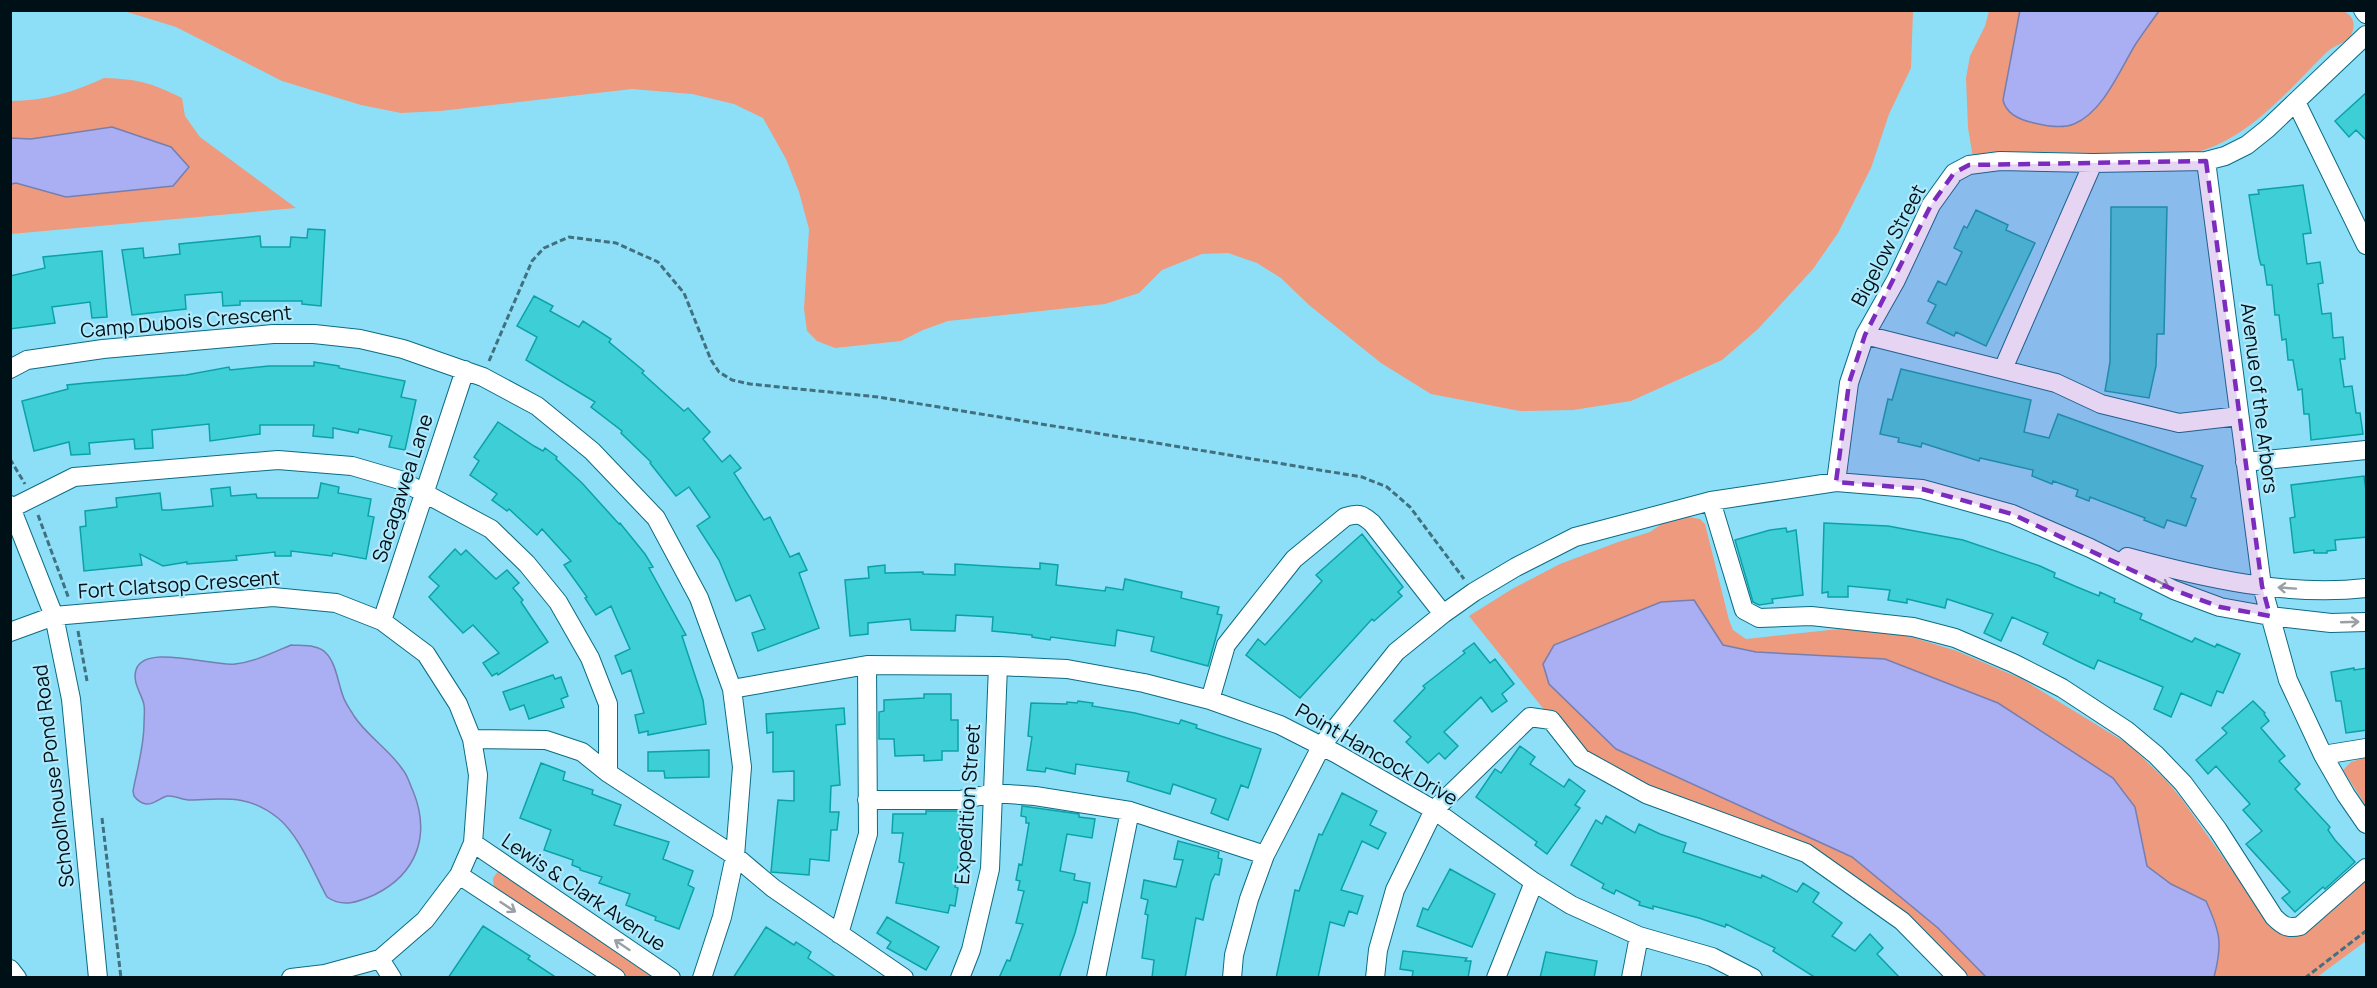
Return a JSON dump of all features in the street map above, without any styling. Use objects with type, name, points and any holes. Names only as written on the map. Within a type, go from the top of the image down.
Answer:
[{"type":"street","points":[[2363,10],[2367,15]]},
{"type":"street","points":[[2206,161],[2225,156],[2247,145],[2367,35]]},
{"type":"street","points":[[2296,102],[2367,245]]},
{"type":"street","name":"Bigelow Street","points":[[1836,482],[1849,383],[1866,335],[1896,280],[1931,205],[1954,173],[1968,165],[2000,161],[2093,163],[2206,161]]},
{"type":"street","name":"Avenue of the Arbors","points":[[2206,161],[2262,586],[2288,681],[2346,795],[2367,824]]},
{"type":"street","points":[[2003,369],[2093,163]]},
{"type":"street","name":"Camp Dubois Crescent","points":[[10,369],[27,360],[103,349],[273,334],[314,334],[360,339],[403,349],[483,377],[537,406],[592,451],[656,518],[699,598],[732,689],[742,767],[735,856],[722,917],[702,978]]},
{"type":"street","points":[[1866,335],[2056,383],[2101,404],[2179,423],[2239,416]]},
{"type":"street","name":"Sacagawea Lane","points":[[382,621],[465,370]]},
{"type":"street","points":[[2245,462],[2367,450]]},
{"type":"street","points":[[11,506],[74,477],[278,460],[352,466],[400,480],[491,529],[527,564],[558,602],[590,658],[608,704],[608,773]]},
{"type":"street","points":[[1232,978],[1234,955],[1249,899],[1265,855],[1322,745],[1396,652],[1474,592],[1516,567],[1575,537],[1710,501],[1836,482],[1922,489],[2012,514],[2090,548],[2174,590],[2220,607],[2331,623],[2367,622]]},
{"type":"street","points":[[1710,501],[1744,610],[1760,618],[1811,616],[1913,627],[1955,639],[2013,663],[2062,688],[2126,730],[2156,755],[2183,783],[2218,830],[2274,917],[2282,925],[2292,928],[2300,926],[2367,868]]},
{"type":"street","name":"Schoolhouse Pond Road","points":[[11,506],[54,616],[71,699],[98,978]]},
{"type":"street","points":[[1210,700],[1226,645],[1294,559],[1346,517],[1355,514],[1363,515],[1372,523],[1443,614]]},
{"type":"street","points":[[2090,548],[2165,567],[2262,586],[2331,591],[2367,588]]},
{"type":"street","name":"Fort Clatsop Crescent","points":[[10,632],[54,616],[273,597],[336,603],[382,621],[426,654],[458,704],[472,739],[478,775],[473,843],[459,875],[425,920],[380,959],[325,974],[291,978]]},
{"type":"street","points":[[839,934],[858,875],[868,834],[867,665]]},
{"type":"street","name":"Point Hancock Drive","points":[[732,689],[867,665],[998,666],[1067,669],[1144,683],[1210,700],[1280,725],[1322,745],[1434,810],[1534,882],[1571,905],[1639,936],[1712,957],[1753,978]]},
{"type":"street","name":"Expedition Street","points":[[960,978],[971,950],[990,869],[998,666]]},
{"type":"street","points":[[1375,978],[1378,950],[1395,890],[1434,810],[1530,717],[1551,720],[1581,758],[1646,794],[1806,853],[1902,921],[1958,978]]},
{"type":"street","points":[[472,739],[546,740],[582,752],[608,773],[735,856],[773,888],[904,978]]},
{"type":"street","points":[[2324,755],[2367,748]]},
{"type":"street","points":[[867,800],[960,800],[994,793],[1035,796],[1130,812],[1265,855]]},
{"type":"street","points":[[1096,978],[1130,812]]},
{"type":"street","name":"Lewis & Clark Avenue","points":[[473,843],[671,978]]},
{"type":"street","points":[[459,875],[616,978]]},
{"type":"street","points":[[1496,978],[1534,882]]},
{"type":"street","points":[[1631,978],[1639,936]]},
{"type":"street","points":[[380,959],[392,978]]},
{"type":"street","points":[[10,969],[17,978]]},
{"type":"path","points":[[483,377],[532,261],[544,248],[569,237],[616,243],[658,262],[684,293],[711,360],[719,372],[732,380],[750,384],[878,397],[1362,477],[1387,487],[1410,507],[1474,592]]},
{"type":"path","points":[[2305,978],[2367,931]]},
{"type":"highlighted area","points":[[2206,161],[2262,586],[2270,616],[2220,607],[2174,590],[2012,514],[1922,489],[1836,482],[1849,383],[1865,335],[1931,205],[1954,173],[1969,165]]},
{"type":"shaded area","points":[[1913,10],[1911,68],[1889,114],[1871,168],[1838,233],[1813,269],[1758,329],[1722,360],[1631,401],[1573,410],[1520,411],[1431,394],[1381,363],[1309,305],[1281,278],[1257,263],[1228,253],[1202,254],[1162,270],[1139,293],[1105,304],[948,321],[901,341],[835,348],[817,341],[807,331],[804,309],[809,229],[799,192],[786,159],[763,118],[734,104],[692,94],[632,89],[440,111],[401,113],[361,105],[282,81],[176,27],[124,11]]},
{"type":"shaded area","points":[[2340,10],[2353,20],[2350,37],[2327,52],[2264,114],[2228,139],[2209,148],[2188,154],[1998,152],[1973,158],[1968,128],[1966,78],[1970,56],[1985,26],[1989,11]]},
{"type":"shaded area","points":[[104,78],[144,83],[182,98],[185,116],[200,137],[296,208],[11,234],[11,101],[59,95]]},
{"type":"shaded area","points":[[1689,517],[1700,519],[1705,524],[1729,620],[1733,630],[1746,639],[1839,629],[1898,633],[1957,651],[2022,679],[2128,744],[2165,779],[2181,798],[2275,931],[2285,936],[2296,935],[2366,876],[2366,941],[2317,977],[1960,977],[1807,852],[1596,764],[1562,732],[1469,616],[1512,589],[1560,564],[1650,532],[1663,523]]},
{"type":"shaded area","points":[[2366,757],[2366,806],[2343,770],[2351,762]]},
{"type":"shaded area","points":[[499,870],[660,977],[628,977],[494,889],[493,878]]},
{"type":"water","points":[[2020,10],[2159,11],[2135,45],[2110,89],[2094,110],[2074,124],[2059,127],[2014,116],[2007,109],[2003,100]]},
{"type":"water","points":[[112,127],[171,147],[189,167],[173,186],[66,197],[16,183],[11,184],[11,138],[31,139]]},
{"type":"water","points":[[1694,600],[1723,645],[1756,652],[1885,659],[1998,703],[2113,778],[2135,807],[2147,866],[2171,884],[2206,901],[2219,938],[2219,955],[2214,977],[1986,977],[1938,928],[1852,857],[1616,749],[1549,684],[1543,664],[1554,645],[1661,602]]},
{"type":"water","points":[[291,645],[319,648],[329,657],[348,706],[365,730],[405,772],[418,807],[421,823],[420,838],[410,864],[389,886],[356,902],[339,902],[327,897],[293,834],[278,818],[257,805],[246,801],[190,800],[170,796],[146,804],[134,796],[144,732],[144,705],[135,675],[142,662],[165,657],[235,664],[256,659]]},
{"type":"building","points":[[2367,92],[2367,141],[2356,130],[2349,137],[2335,121]]},
{"type":"building","points":[[2303,185],[2311,233],[2303,234],[2307,264],[2320,262],[2323,283],[2318,284],[2322,314],[2331,313],[2333,338],[2343,337],[2345,359],[2340,359],[2344,387],[2352,386],[2356,413],[2360,413],[2363,434],[2311,440],[2309,414],[2304,414],[2302,389],[2298,390],[2293,360],[2288,360],[2286,339],[2282,340],[2279,315],[2275,315],[2272,285],[2267,285],[2264,265],[2261,265],[2259,258],[2249,195],[2259,194],[2258,190]]},
{"type":"building","points":[[2111,207],[2167,207],[2164,334],[2157,334],[2156,366],[2149,398],[2105,391],[2110,362]]},
{"type":"building","points":[[1976,210],[2008,225],[2006,230],[2035,243],[1986,346],[1956,332],[1954,336],[1927,323],[1936,305],[1928,301],[1938,281],[1946,285],[1962,252],[1954,248],[1964,226],[1967,228]]},
{"type":"building","points":[[308,229],[325,230],[321,306],[302,304],[302,301],[240,301],[240,305],[223,306],[222,292],[185,295],[186,309],[132,315],[122,250],[143,248],[144,258],[180,254],[179,244],[260,236],[261,247],[290,247],[291,237],[307,238]]},
{"type":"building","points":[[102,251],[107,317],[92,318],[90,302],[52,307],[55,323],[10,329],[10,276],[45,268],[43,257]]},
{"type":"building","points":[[534,296],[553,306],[550,311],[579,327],[583,321],[611,339],[609,342],[644,371],[642,373],[684,411],[688,408],[710,432],[703,439],[722,462],[730,455],[741,468],[734,473],[764,520],[770,517],[790,557],[799,553],[807,570],[799,573],[819,628],[758,651],[752,633],[765,629],[750,595],[736,601],[719,560],[697,526],[710,517],[689,487],[676,496],[651,462],[621,433],[622,431],[591,407],[595,402],[526,360],[537,337],[517,326]]},
{"type":"building","points":[[314,362],[405,381],[401,397],[416,400],[405,450],[389,447],[392,436],[359,429],[358,433],[333,428],[333,438],[313,436],[314,425],[260,425],[260,434],[210,441],[209,424],[152,430],[153,448],[135,449],[134,439],[89,443],[90,454],[71,455],[69,442],[34,451],[22,401],[68,389],[67,385],[186,375],[229,367],[230,370],[269,366],[314,366]]},
{"type":"building","points":[[1901,369],[2031,400],[2024,432],[2049,438],[2058,414],[2203,466],[2191,497],[2196,499],[2186,526],[2167,520],[2164,528],[2144,520],[2145,518],[2090,497],[2089,501],[2076,496],[2078,490],[2053,481],[2052,484],[2032,476],[2033,470],[1980,458],[1979,461],[1922,443],[1921,447],[1898,442],[1899,438],[1880,434],[1888,399],[1892,400]]},
{"type":"building","points":[[498,422],[534,446],[543,451],[545,448],[557,457],[556,459],[620,523],[645,554],[653,567],[649,568],[686,635],[682,636],[703,700],[706,724],[648,735],[648,731],[639,733],[635,715],[644,713],[631,670],[622,674],[615,656],[630,649],[611,606],[596,615],[585,598],[587,597],[564,565],[571,561],[542,529],[537,535],[509,509],[507,511],[492,500],[497,494],[470,475],[479,461],[474,457]]},
{"type":"building","points":[[2364,476],[2367,499],[2367,537],[2335,540],[2336,550],[2327,551],[2327,553],[2314,553],[2314,550],[2294,553],[2290,518],[2295,517],[2291,485]]},
{"type":"building","points":[[321,483],[339,487],[338,493],[371,499],[368,516],[374,517],[366,559],[333,553],[332,556],[291,551],[291,556],[275,556],[275,552],[236,556],[237,560],[187,564],[187,562],[163,566],[140,554],[142,565],[84,571],[80,527],[86,526],[85,511],[117,507],[116,498],[160,493],[162,510],[169,510],[213,506],[211,489],[230,487],[231,496],[256,494],[257,498],[318,498]]},
{"type":"building","points":[[1824,523],[1888,526],[1963,540],[2040,566],[2055,573],[2054,577],[2099,596],[2100,592],[2115,599],[2114,602],[2142,614],[2140,619],[2192,642],[2195,638],[2240,654],[2223,693],[2217,691],[2211,706],[2181,693],[2171,717],[2154,709],[2163,687],[2098,660],[2094,669],[2043,644],[2048,633],[2012,617],[2001,641],[1984,633],[1993,614],[1947,599],[1945,608],[1907,599],[1907,603],[1888,600],[1890,590],[1848,586],[1848,597],[1828,597],[1828,592],[1822,593]]},
{"type":"building","points":[[1786,528],[1787,532],[1796,530],[1803,595],[1772,599],[1773,603],[1759,605],[1753,602],[1735,540]]},
{"type":"building","points":[[1362,534],[1403,587],[1398,592],[1402,596],[1374,621],[1372,619],[1300,698],[1246,655],[1258,639],[1265,645],[1322,581],[1316,575]]},
{"type":"building","points":[[455,549],[461,555],[466,550],[496,579],[507,570],[519,583],[513,588],[523,600],[521,602],[548,642],[498,675],[497,673],[492,676],[483,663],[499,653],[473,625],[463,633],[429,597],[439,586],[429,577]]},
{"type":"building","points":[[1040,563],[1058,565],[1056,585],[1105,591],[1106,587],[1123,590],[1125,579],[1182,592],[1181,598],[1219,607],[1217,614],[1222,615],[1208,666],[1151,651],[1154,637],[1117,630],[1115,646],[1051,637],[1050,640],[1032,637],[1032,635],[992,631],[993,617],[956,615],[955,631],[911,630],[910,619],[868,623],[868,634],[850,636],[845,580],[869,578],[868,567],[885,565],[885,573],[923,572],[923,574],[955,575],[955,564],[1040,569]]},
{"type":"building","points":[[1474,643],[1490,663],[1495,659],[1514,684],[1502,694],[1507,701],[1492,712],[1481,697],[1444,732],[1458,746],[1445,759],[1439,753],[1428,763],[1406,742],[1411,737],[1394,721],[1425,688],[1423,686],[1465,653],[1463,651]]},
{"type":"building","points":[[2354,668],[2354,670],[2367,668],[2367,730],[2346,733],[2341,701],[2336,701],[2331,672]]},
{"type":"building","points":[[553,675],[555,679],[561,677],[568,696],[561,699],[564,707],[529,719],[524,705],[510,710],[503,692]]},
{"type":"building","points":[[924,694],[951,694],[951,720],[958,720],[958,751],[942,751],[942,760],[924,761],[924,755],[895,756],[894,739],[879,739],[879,712],[884,711],[884,700],[924,698]]},
{"type":"building","points":[[1078,701],[1179,724],[1181,720],[1197,725],[1196,728],[1261,749],[1248,788],[1241,785],[1228,820],[1211,813],[1216,799],[1173,784],[1170,794],[1127,781],[1129,772],[1076,764],[1075,774],[1046,768],[1045,772],[1027,770],[1032,737],[1028,736],[1031,703],[1067,704],[1067,702],[1077,703]]},
{"type":"building","points":[[2253,701],[2265,713],[2269,721],[2261,728],[2285,756],[2279,761],[2300,784],[2295,789],[2330,827],[2328,830],[2335,840],[2355,862],[2295,912],[2282,898],[2290,892],[2246,844],[2262,831],[2243,810],[2250,804],[2216,766],[2208,774],[2196,760],[2227,733],[2222,728]]},
{"type":"building","points":[[844,708],[845,724],[836,725],[840,785],[831,786],[830,812],[839,812],[837,830],[831,830],[829,861],[810,859],[809,875],[771,872],[778,800],[794,801],[794,771],[773,772],[773,732],[767,733],[766,714]]},
{"type":"building","points":[[1520,746],[1535,757],[1530,764],[1564,787],[1569,779],[1585,791],[1575,805],[1580,808],[1547,854],[1535,845],[1537,842],[1476,797],[1495,769],[1501,773]]},
{"type":"building","points":[[709,750],[709,777],[665,778],[664,771],[648,771],[648,752]]},
{"type":"building","points":[[541,763],[565,772],[563,780],[593,790],[592,794],[621,805],[614,825],[669,842],[663,859],[693,871],[688,885],[694,888],[679,929],[626,905],[630,894],[599,883],[602,877],[580,870],[572,865],[573,860],[544,850],[551,830],[520,818]]},
{"type":"building","points":[[1342,793],[1377,811],[1370,825],[1386,833],[1378,849],[1362,841],[1341,890],[1363,896],[1357,914],[1349,911],[1344,926],[1330,922],[1318,978],[1276,978],[1295,890],[1299,891],[1319,834],[1322,835]]},
{"type":"building","points":[[1022,806],[1079,814],[1079,817],[1095,819],[1092,838],[1067,834],[1060,871],[1075,874],[1074,880],[1090,883],[1087,903],[1083,902],[1059,978],[999,978],[1007,960],[1010,961],[1023,924],[1016,923],[1024,891],[1018,890],[1020,881],[1016,880],[1019,864],[1022,865],[1029,823],[1026,823],[1026,817],[1021,816]]},
{"type":"building","points":[[926,811],[961,811],[960,851],[955,887],[958,888],[955,906],[950,905],[948,913],[896,903],[904,863],[899,862],[903,833],[892,833],[893,814],[926,814]]},
{"type":"building","points":[[1606,816],[1635,833],[1639,824],[1686,843],[1683,852],[1761,878],[1762,875],[1797,892],[1803,883],[1819,893],[1813,902],[1842,923],[1832,936],[1855,951],[1870,934],[1883,948],[1877,954],[1900,978],[1816,978],[1773,951],[1775,948],[1726,924],[1725,927],[1653,906],[1653,909],[1639,905],[1640,902],[1616,890],[1614,894],[1602,888],[1604,884],[1571,865],[1596,820],[1602,824]]},
{"type":"building","points":[[1178,841],[1219,852],[1218,858],[1222,859],[1219,875],[1215,874],[1211,882],[1203,920],[1196,918],[1185,978],[1152,978],[1154,960],[1142,958],[1148,915],[1145,914],[1148,900],[1141,898],[1144,880],[1176,887],[1183,860],[1174,859]]},
{"type":"building","points":[[1450,869],[1495,894],[1472,947],[1417,926],[1423,908],[1428,910]]},
{"type":"building","points":[[887,917],[939,947],[926,970],[887,948],[891,942],[877,933]]},
{"type":"building","points":[[483,926],[530,956],[528,959],[557,978],[448,978]]},
{"type":"building","points":[[766,927],[794,945],[796,942],[811,952],[808,958],[837,978],[733,978]]},
{"type":"building","points":[[1403,951],[1467,958],[1465,961],[1471,961],[1468,978],[1412,978],[1413,971],[1400,969]]},
{"type":"building","points":[[1546,952],[1597,961],[1594,978],[1540,978]]}]
